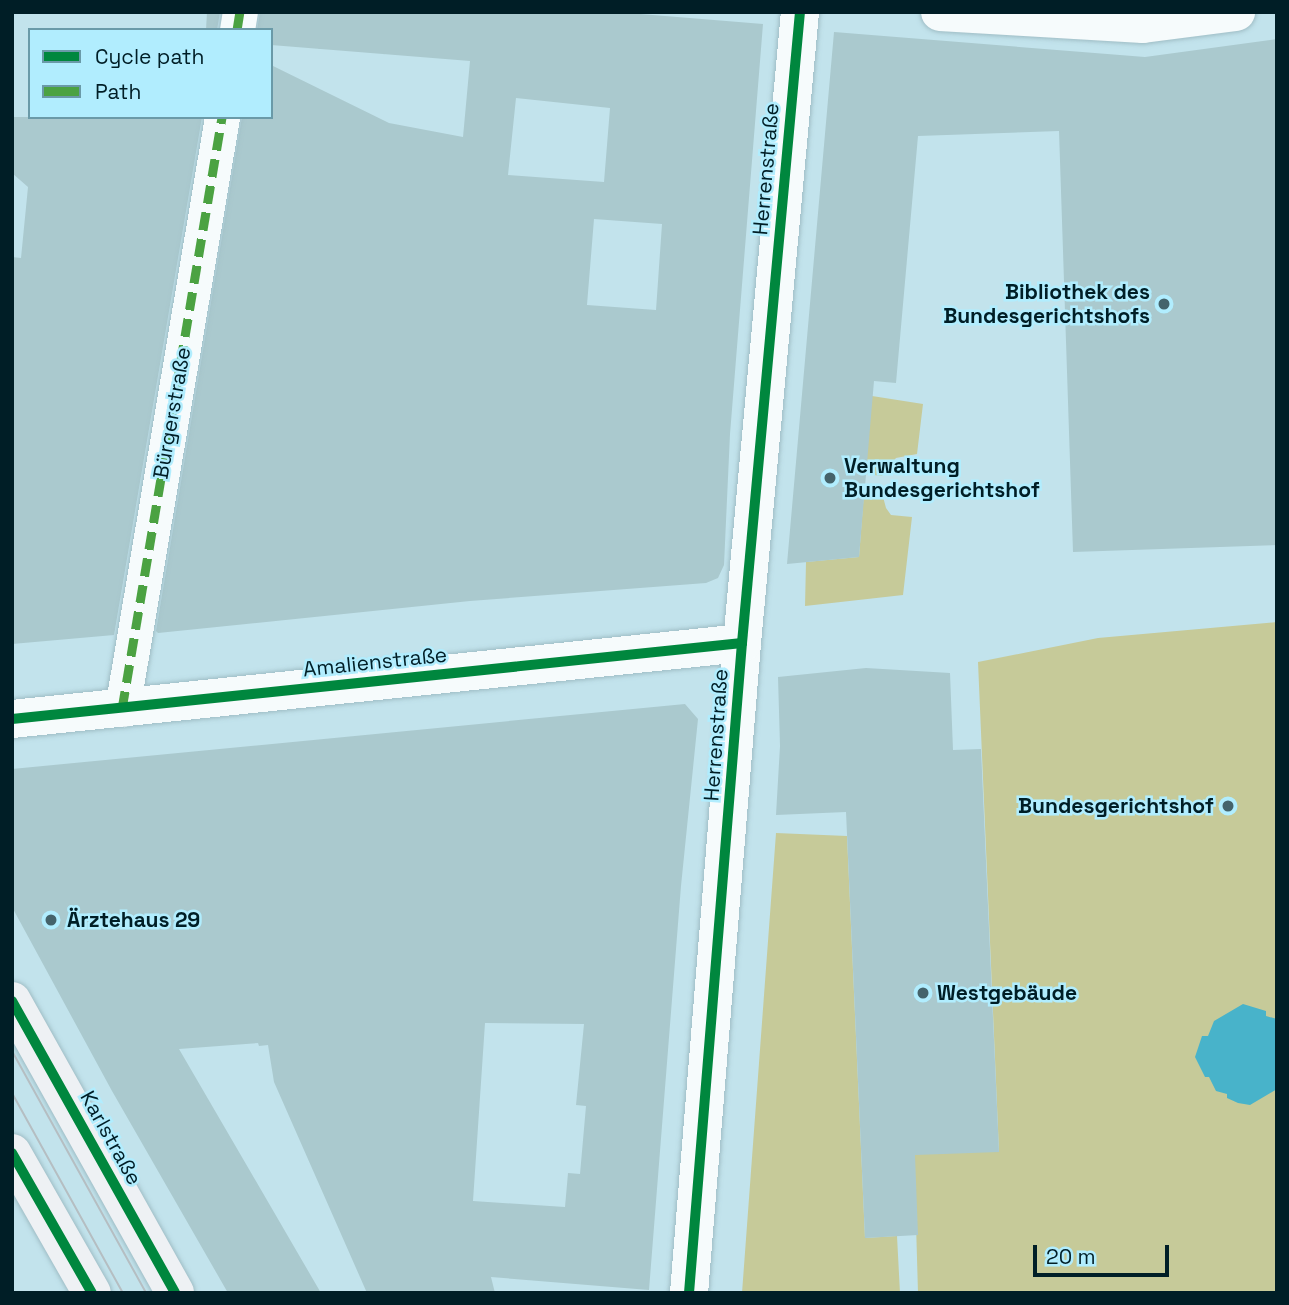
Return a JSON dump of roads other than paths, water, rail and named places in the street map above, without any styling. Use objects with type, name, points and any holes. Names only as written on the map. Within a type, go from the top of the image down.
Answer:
[{"type":"main road","name":"Karlstraße","points":[[12,1001],[175,1293]]},
{"type":"main road","points":[[12,1153],[92,1293]]},
{"type":"street","name":"Herrenstraße","points":[[690,1293],[742,643],[800,12]]},
{"type":"street","points":[[940,12],[1143,24],[1236,12]]},
{"type":"street","name":"Bürgerstraße","points":[[121,709],[222,119]]},
{"type":"street","name":"Amalienstraße","points":[[12,719],[742,643]]},
{"type":"water","points":[[1243,1004],[1266,1011],[1266,1016],[1277,1019],[1277,1089],[1250,1105],[1238,1103],[1227,1098],[1227,1094],[1216,1091],[1195,1057],[1202,1036],[1208,1036],[1214,1021]]},
{"type":"tram line","points":[[12,1051],[146,1293]]},
{"type":"tram line","points":[[12,1093],[123,1293]]},
{"type":"place","name":"Bibliothek des Bundesgerichtshofs","points":[[1164,304]]},
{"type":"place","name":"Verwaltung Bundesgerichtshof","points":[[830,478]]},
{"type":"place","name":"Bundesgerichtshof","points":[[1228,806]]},
{"type":"place","name":"Ärztehaus 29","points":[[51,920]]},
{"type":"place","name":"Westgebäude","points":[[923,993]]}]
